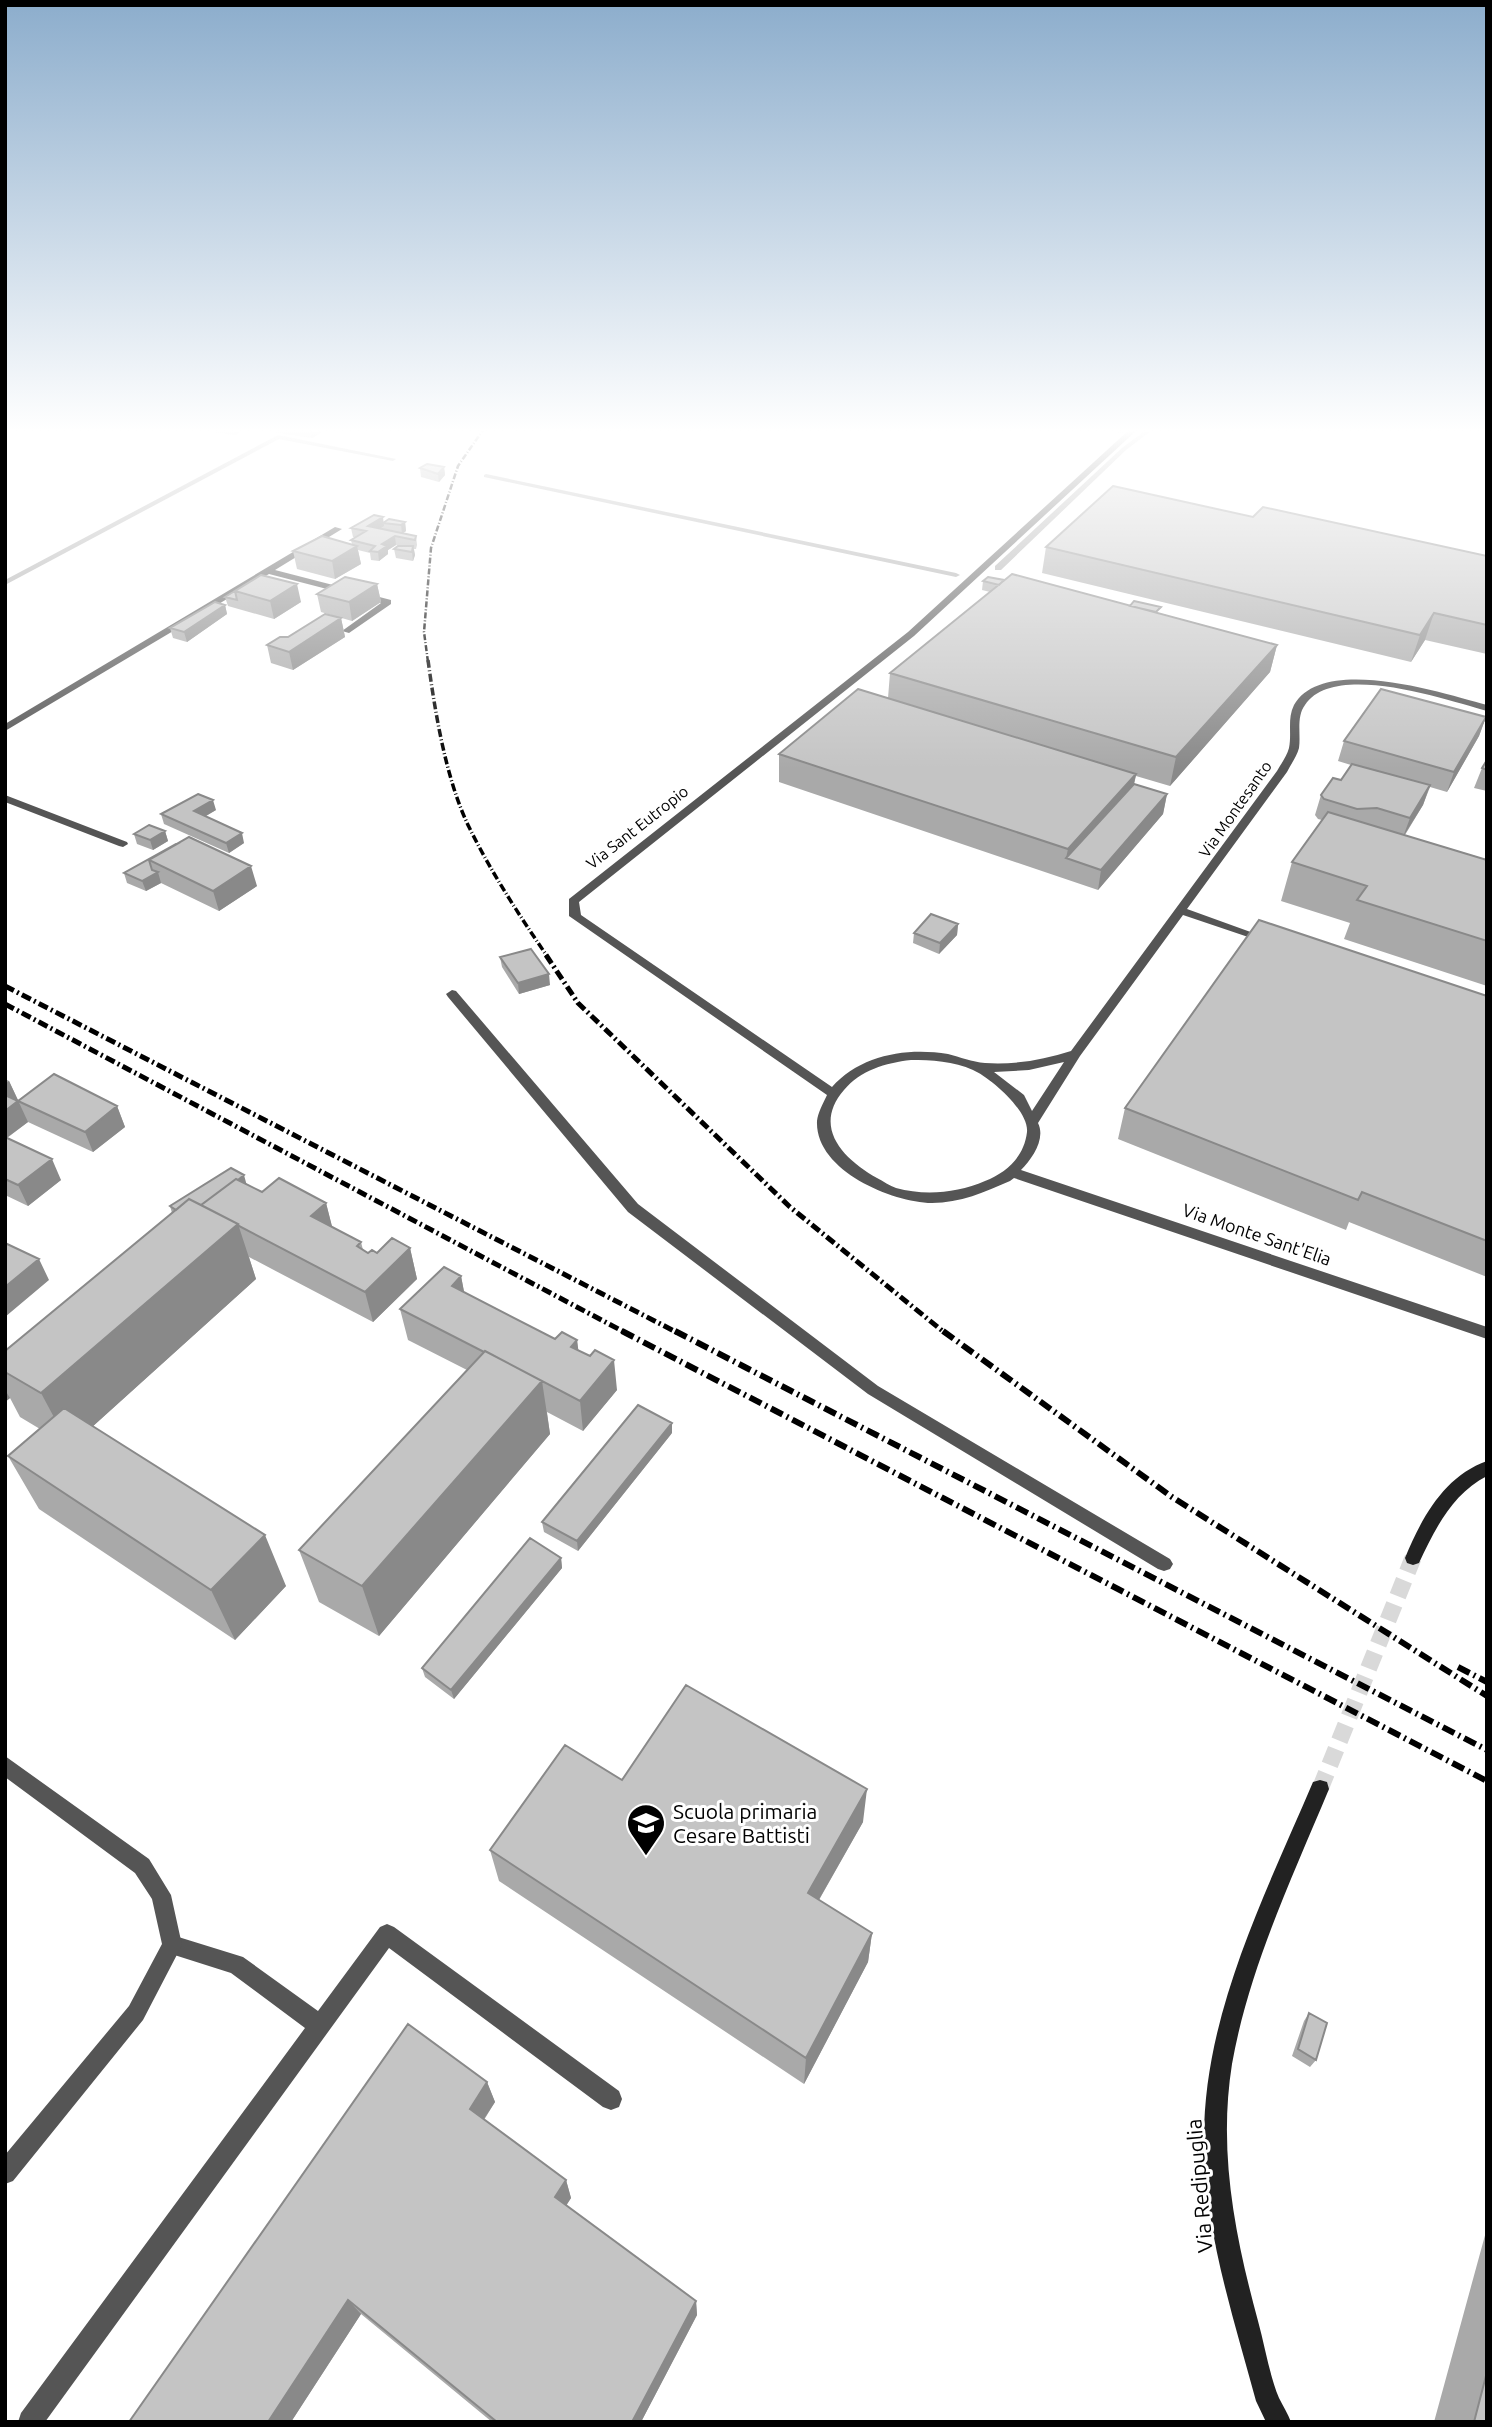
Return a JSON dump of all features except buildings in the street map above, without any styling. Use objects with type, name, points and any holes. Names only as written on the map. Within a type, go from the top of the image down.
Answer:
[{"type":"street","points":[[5,728],[314,543]]},
{"type":"street","name":"Via Sant Eutropio","points":[[832,1093],[575,916],[573,901],[911,634],[1010,543]]},
{"type":"street","points":[[267,571],[388,602],[345,631]]},
{"type":"street","name":"Via Montesanto","points":[[1033,1121],[1075,1055],[1282,772],[1294,750],[1296,712],[1304,699],[1324,688],[1374,681],[1487,708]]},
{"type":"street","points":[[5,798],[123,844]]},
{"type":"street","points":[[1181,911],[1283,946]]},
{"type":"street","points":[[452,994],[633,1208],[873,1390],[1164,1564]]},
{"type":"street","points":[[979,1067],[1047,1064],[1075,1055]]},
{"type":"street","points":[[912,1056],[947,1058],[979,1067],[1005,1082],[1023,1100],[1033,1121],[1034,1140],[1028,1157],[1015,1173],[990,1188],[959,1197],[925,1198],[891,1191],[861,1177],[839,1158],[826,1137],[824,1114],[832,1093],[851,1074],[879,1061],[912,1056]]},
{"type":"street","name":"Via Monte Sant'Elia","points":[[1015,1173],[1483,1332]]},
{"type":"street","points":[[1413,1558],[1421,1538],[1447,1498],[1487,1468]]},
{"type":"street","points":[[5,1765],[142,1866],[161,1895],[172,1945],[136,2013],[5,2173]]},
{"type":"street","name":"Via Redipuglia","points":[[1279,2422],[1268,2400],[1229,2257],[1217,2165],[1216,2107],[1224,2051],[1243,1973],[1320,1789]]},
{"type":"street","points":[[30,2422],[387,1934],[611,2099]]},
{"type":"street","points":[[172,1945],[236,1964],[319,2025]]},
{"type":"waterway","points":[[5,583],[79,543]]},
{"type":"waterway","points":[[805,543],[956,575]]},
{"type":"waterway","points":[[998,568],[1024,543]]},
{"type":"tunnel","points":[[1320,1789],[1413,1558]]},
{"type":"railway","points":[[428,662],[424,632],[433,543]]},
{"type":"railway","points":[[428,660],[442,745],[461,808],[496,877],[547,956]]},
{"type":"railway","points":[[546,955],[578,1003],[790,1207],[945,1333]]},
{"type":"railway","points":[[5,986],[678,1333]]},
{"type":"railway","points":[[5,1004],[626,1333]]},
{"type":"railway","points":[[622,1331],[1487,1781]]},
{"type":"railway","points":[[675,1331],[1487,1750]]},
{"type":"railway","points":[[943,1331],[1172,1497],[1487,1696]]},
{"type":"railway","points":[[1458,1667],[1487,1682]]},
{"type":"place","name":"Scuola primaria Cesare Battisti","points":[[646,1857]]}]
